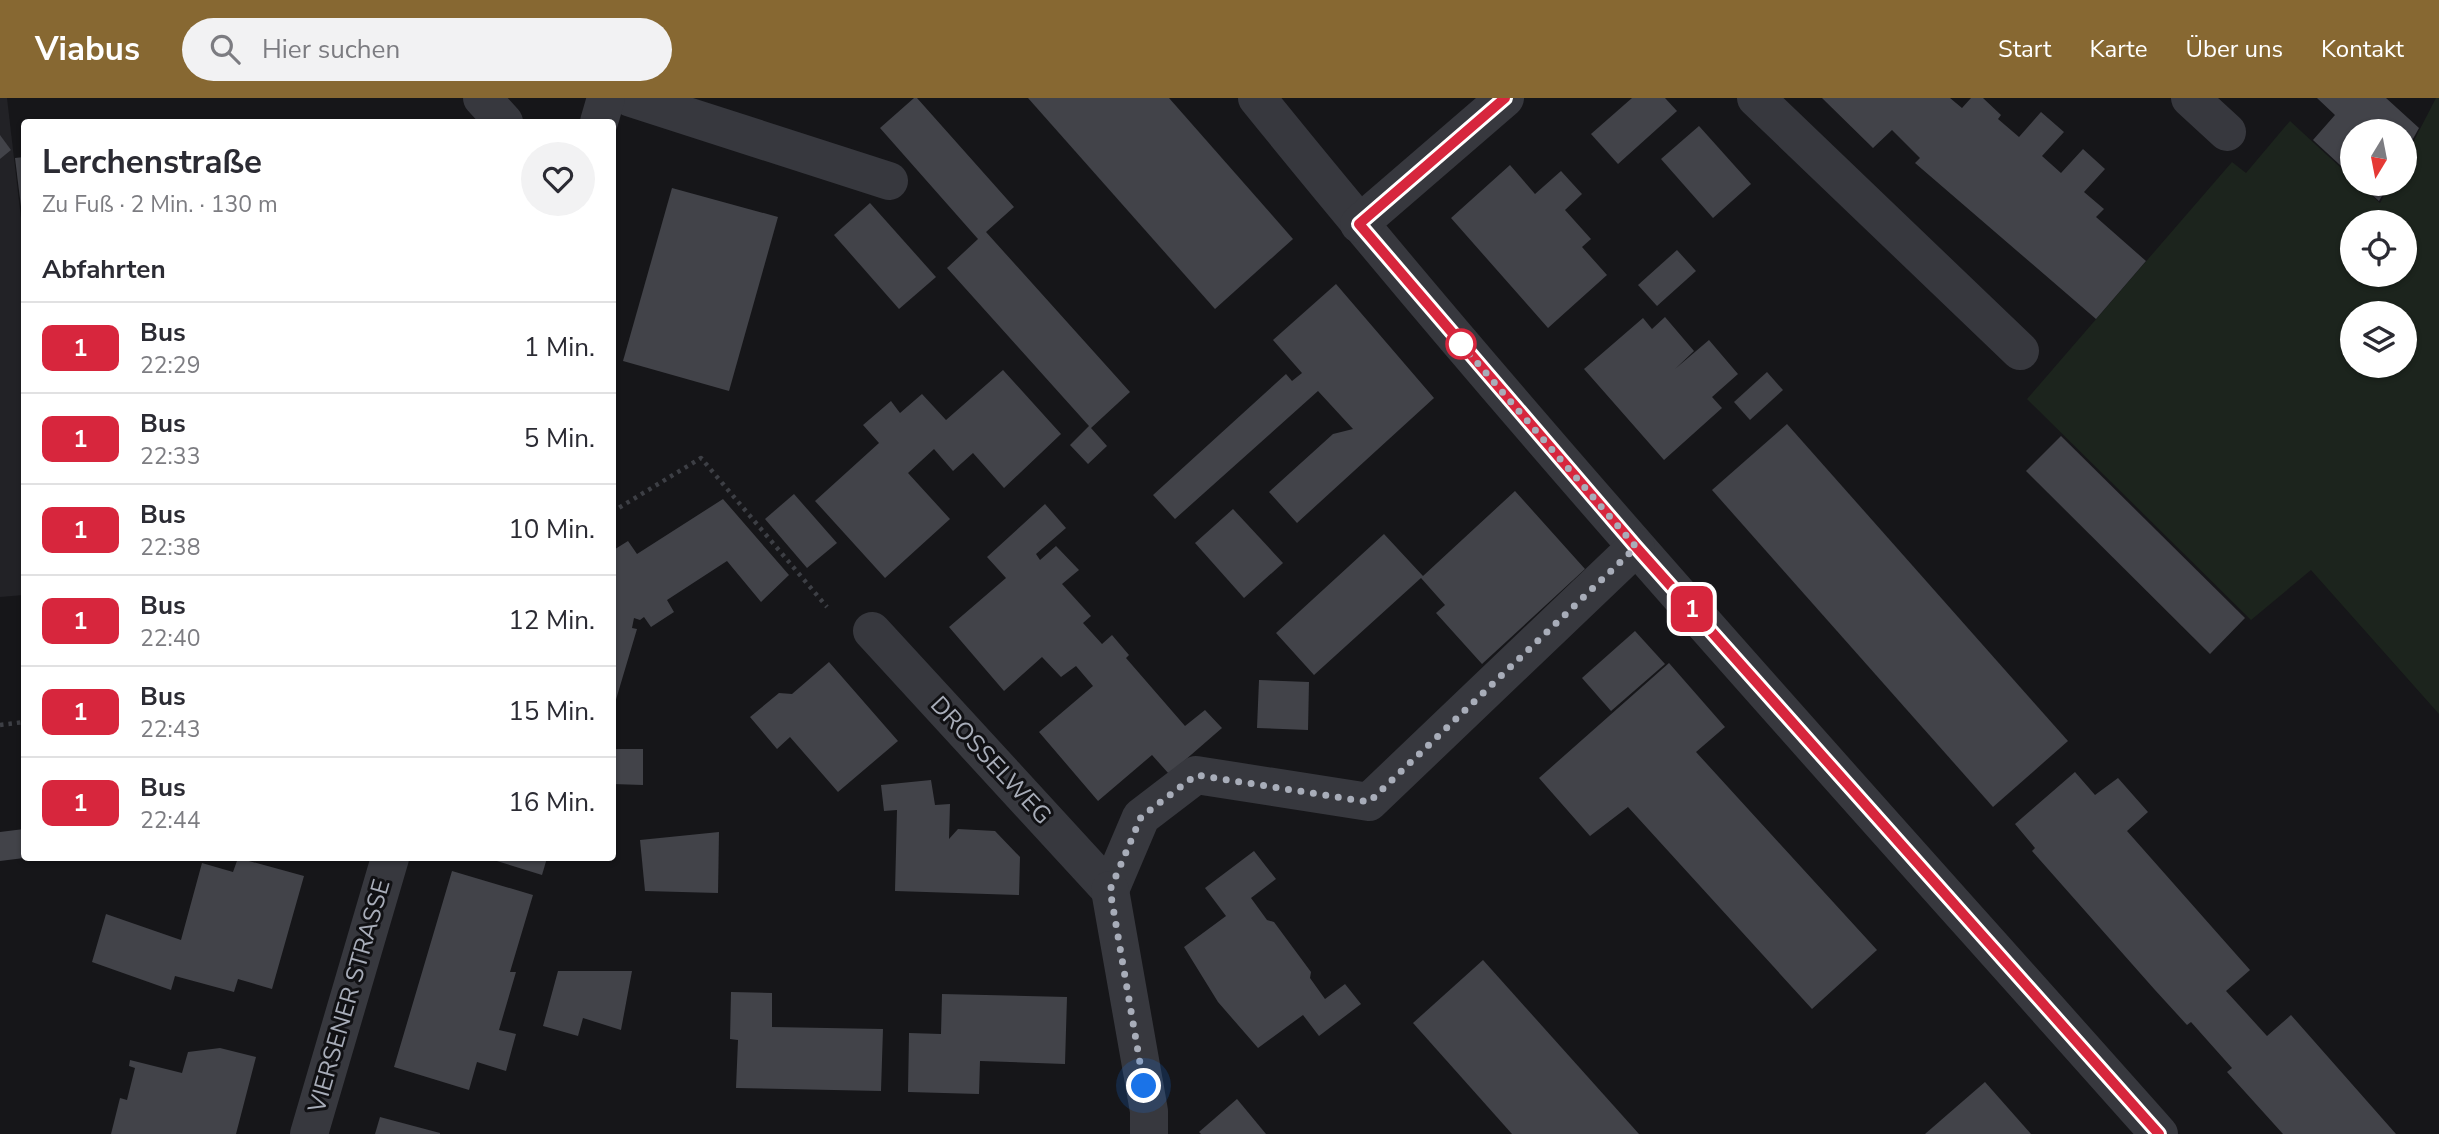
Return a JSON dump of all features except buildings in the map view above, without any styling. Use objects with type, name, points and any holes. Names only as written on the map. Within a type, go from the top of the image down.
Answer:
[{"type":"street","points":[[482,98],[501,119]]},
{"type":"street","points":[[600,119],[606,98]]},
{"type":"street","points":[[631,98],[888,181]]},
{"type":"street","points":[[1258,98],[1359,224],[1636,547],[2159,1134]]},
{"type":"street","points":[[1359,224],[1505,98]]},
{"type":"street","points":[[1756,98],[2020,351]]},
{"type":"street","points":[[2190,98],[2227,132]]},
{"type":"street","points":[[1149,1134],[1149,1111],[1110,890],[1141,817],[1196,775],[1369,802],[1636,547]]},
{"type":"street","name":"DROSSELWEG","points":[[872,631],[1110,890]]},
{"type":"street","name":"VIERSENER STRASSE","points":[[309,1134],[389,861]]},
{"type":"path","points":[[616,510],[701,458],[839,621],[872,631]]},
{"type":"path","points":[[0,725],[21,722]]},
{"type":"shaded area","points":[[0,98],[7,98],[21,218],[21,595],[0,597]]},
{"type":"shaded area","points":[[2436,98],[2439,98],[2439,714],[2311,570],[2251,620],[2027,399],[2232,162],[2246,173],[2290,121],[2340,167],[2340,196],[2372,196],[2380,203],[2384,196],[2417,196],[2417,135]]},
{"type":"bus line","name":"1","points":[[1505,98],[1359,224],[1636,547],[2159,1134]]},
{"type":"route","points":[[1144,1086],[1110,890],[1141,817],[1196,775],[1369,802],[1636,547],[1460,342],[1461,344]]}]
